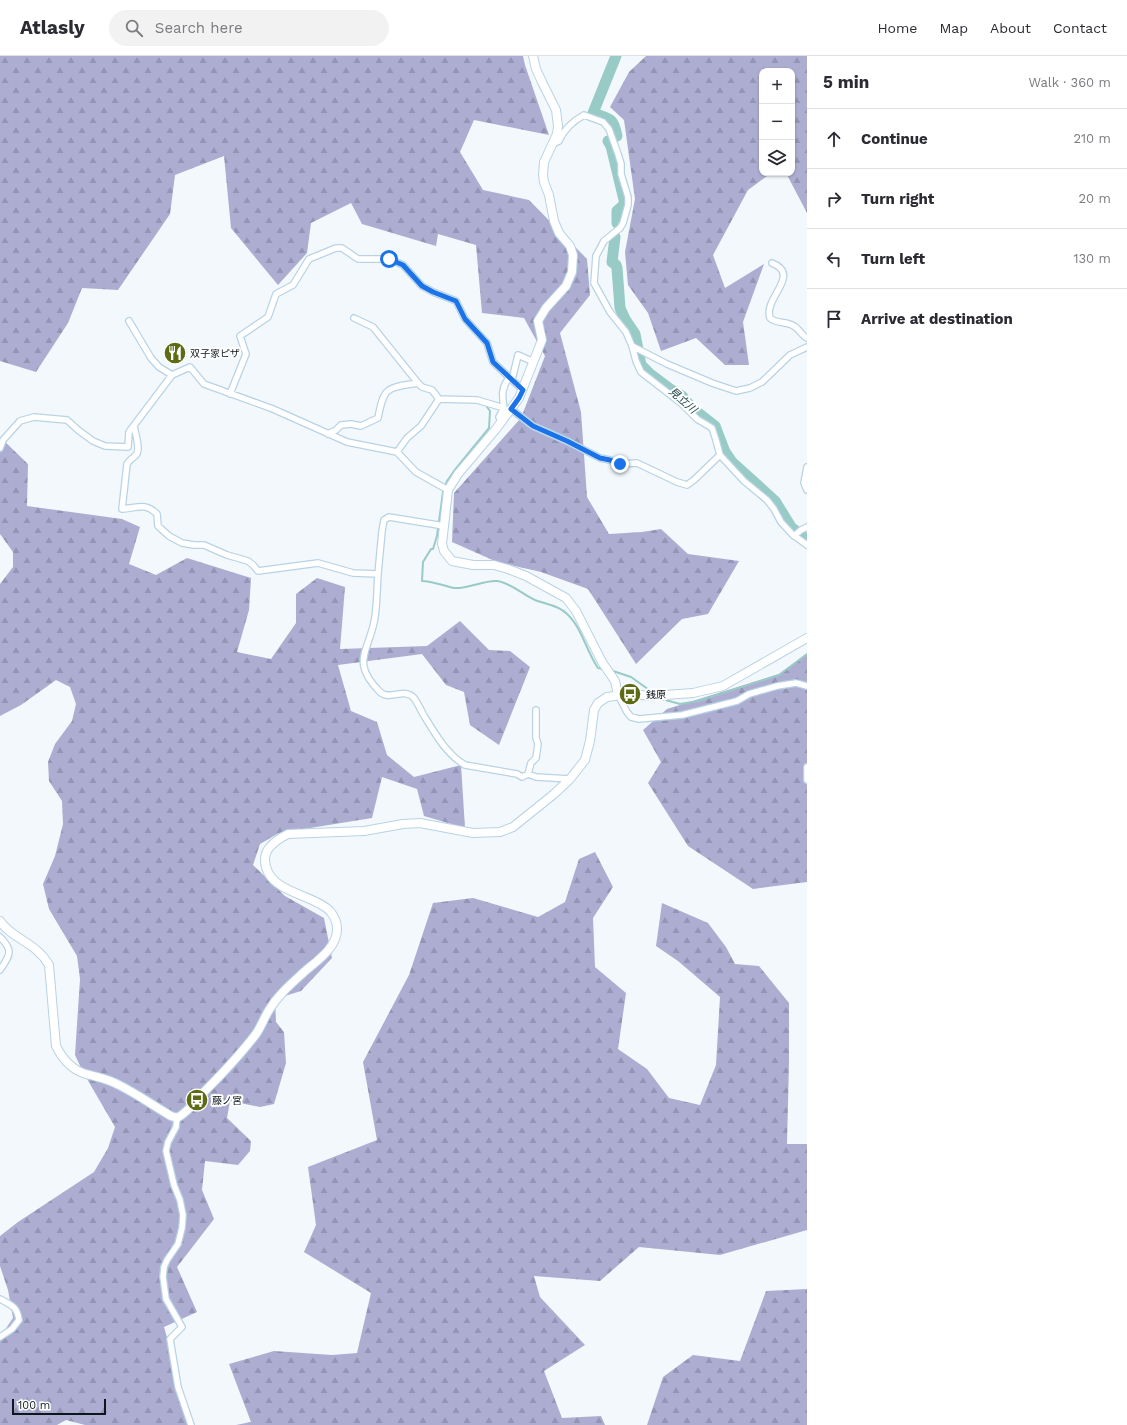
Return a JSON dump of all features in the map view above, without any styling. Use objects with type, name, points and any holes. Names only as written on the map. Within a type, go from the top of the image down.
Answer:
[{"type":"main road","points":[[533,56],[536,69],[558,116],[557,134],[544,162],[543,175],[554,221],[559,233],[570,246],[573,255],[572,272],[566,286],[546,308],[538,321],[542,340],[519,398],[508,409],[501,422],[458,474],[448,490],[442,544],[444,551],[452,561],[473,566],[494,565],[508,569],[526,576],[566,598],[576,611],[602,662],[615,681],[618,695]]},
{"type":"main road","points":[[0,921],[44,956],[49,965],[56,1046],[64,1060],[88,1075],[105,1078],[119,1085],[171,1116],[177,1118],[185,1113],[220,1076],[257,1033],[269,1010],[278,997],[326,952],[334,942],[337,929],[335,918],[330,911],[321,905],[280,886],[271,877],[265,865],[265,855],[270,846],[279,838],[288,834],[364,831],[403,824],[420,823],[473,833],[500,832],[513,827],[570,779],[585,760],[590,741],[594,710],[598,703],[607,697],[630,694],[651,696],[693,693],[723,686],[807,638]]},
{"type":"street","points":[[552,144],[559,141],[563,132],[574,121],[584,115],[606,124],[612,135],[621,164],[621,174],[629,201],[623,223],[620,228],[604,241],[599,249],[595,262],[594,283],[610,312],[626,332],[636,348],[637,366],[645,376],[681,403],[697,419],[712,428],[720,455],[744,481],[767,500],[781,522],[797,534],[807,545]]},
{"type":"street","points":[[230,394],[246,354],[240,336],[268,317],[276,294],[293,285],[309,259],[336,248],[342,248],[358,259],[389,259],[403,265],[422,286],[456,301],[465,319],[487,343],[493,362],[523,390]]},
{"type":"street","points":[[772,263],[781,270],[784,276],[783,282],[770,303],[770,318],[776,322],[791,324],[797,328],[803,337],[807,338]]},
{"type":"street","points":[[354,318],[372,327],[418,383],[422,387],[432,390],[439,399]]},
{"type":"street","points":[[129,321],[151,358],[159,367],[172,375]]},
{"type":"street","points":[[636,348],[667,364],[712,383],[736,391],[750,388],[762,382],[790,355],[807,347]]},
{"type":"street","points":[[508,409],[502,393],[503,387],[511,378],[518,355],[534,362]]},
{"type":"street","points":[[0,448],[3,440],[20,421],[34,417],[67,420],[93,441],[105,446],[128,447],[129,432],[172,375],[190,367],[204,384],[273,409],[347,442],[397,452],[416,472],[448,490]]},
{"type":"street","points":[[328,434],[336,430],[341,425],[351,424],[361,426],[378,418],[384,396],[387,391],[392,387],[418,383]]},
{"type":"street","points":[[439,399],[477,400],[508,409],[533,426],[600,458],[620,464],[637,463],[677,482],[687,485],[720,455]]},
{"type":"street","points":[[397,452],[406,438],[421,426],[439,399]]},
{"type":"street","points":[[134,426],[138,451],[137,455],[131,458],[127,464],[122,508],[145,506],[152,509],[157,514],[158,526],[169,536],[182,543],[204,545],[227,555],[248,561],[254,565],[258,572],[318,563],[340,568],[353,573],[378,574]]},
{"type":"street","points":[[807,467],[804,483],[807,490]]},
{"type":"street","points":[[444,526],[390,517],[384,520],[375,618],[363,657],[364,669],[367,678],[381,694],[387,696],[406,693],[413,697],[434,733],[458,761],[465,765],[517,774],[522,777],[528,774],[536,777],[570,779]]},
{"type":"street","points":[[797,534],[807,527]]},
{"type":"street","points":[[618,695],[631,717],[639,719],[682,715],[737,700],[749,694],[777,686],[796,683],[807,686]]},
{"type":"street","points":[[528,774],[531,763],[536,758],[538,744],[536,738],[536,710]]},
{"type":"street","points":[[807,767],[807,780]]},
{"type":"street","points":[[0,937],[8,945],[10,950],[9,957],[0,970]]},
{"type":"street","points":[[177,1118],[176,1127],[168,1142],[166,1151],[174,1185],[180,1200],[183,1215],[182,1228],[178,1244],[164,1267],[163,1277],[166,1299],[182,1327],[170,1339],[178,1386],[191,1425]]},
{"type":"street","points":[[0,1299],[15,1308],[19,1320],[12,1329],[0,1337]]},
{"type":"green space","points":[[0,56],[523,56],[549,135],[474,120],[460,152],[483,190],[529,200],[587,259],[590,295],[560,333],[581,412],[587,497],[609,534],[661,529],[688,554],[739,561],[708,614],[682,619],[636,664],[588,589],[541,572],[497,562],[452,542],[454,493],[521,418],[545,356],[524,318],[482,313],[476,245],[438,234],[436,246],[362,224],[351,203],[311,223],[307,253],[278,285],[231,228],[224,156],[175,175],[170,214],[118,290],[82,288],[68,323],[36,372],[0,361]]},
{"type":"green space","points":[[646,56],[807,56],[807,213],[788,176],[795,176],[795,68],[759,68],[759,176],[767,176],[748,190],[713,255],[725,288],[764,264],[743,322],[749,365],[725,365],[696,338],[661,351],[648,313],[628,285],[625,252],[635,199],[624,120],[610,107],[629,72]]},
{"type":"green space","points":[[0,437],[28,464],[27,506],[122,519],[140,527],[129,564],[156,575],[187,558],[251,578],[249,610],[237,652],[271,659],[296,623],[296,594],[317,578],[345,587],[340,649],[427,646],[460,621],[489,650],[510,651],[530,667],[499,745],[470,725],[464,692],[446,685],[422,654],[338,665],[351,711],[377,722],[387,755],[414,777],[461,765],[465,828],[424,816],[417,789],[382,777],[372,818],[279,833],[260,844],[253,865],[285,896],[324,918],[332,958],[301,991],[275,999],[276,1022],[284,1032],[286,1063],[274,1104],[260,1107],[230,1101],[227,1118],[251,1141],[250,1151],[238,1165],[205,1161],[202,1190],[214,1219],[177,1267],[197,1312],[164,1327],[192,1425],[85,1425],[66,1420],[57,1425],[0,1425],[0,1337],[13,1318],[8,1290],[0,1266],[0,1236],[18,1222],[94,1172],[108,1148],[115,1127],[83,1072],[75,1055],[80,979],[77,956],[49,909],[43,884],[55,856],[63,824],[62,801],[49,781],[48,762],[55,744],[72,721],[76,704],[70,687],[56,680],[21,705],[0,716],[0,584],[13,567],[13,552],[0,534]]},
{"type":"green space","points":[[807,654],[807,882],[753,889],[688,846],[648,783],[661,762],[643,730],[667,709],[779,674]]},
{"type":"green space","points":[[595,852],[613,887],[593,918],[595,967],[626,993],[618,1049],[647,1069],[669,1098],[700,1105],[716,1065],[720,997],[678,961],[656,946],[662,903],[708,923],[726,947],[735,964],[759,966],[789,1003],[787,1144],[807,1144],[807,1230],[720,1255],[639,1247],[600,1281],[534,1276],[540,1297],[585,1345],[544,1371],[562,1418],[601,1416],[605,1425],[236,1425],[251,1422],[229,1364],[274,1351],[332,1355],[357,1353],[371,1293],[304,1252],[316,1225],[308,1167],[377,1140],[363,1062],[409,975],[433,903],[473,898],[538,917],[565,902],[579,859]]},
{"type":"green space","points":[[807,1289],[807,1425],[647,1425],[663,1377],[693,1355],[740,1361],[766,1291]]},
{"type":"waterway","name":"見立川","points":[[616,56],[593,113],[610,120],[614,125],[617,136]]},
{"type":"waterway","name":"見立川","points":[[608,141],[611,146],[625,204],[617,211],[617,223]]},
{"type":"waterway","name":"見立川","points":[[615,237],[612,262],[617,268],[620,308],[635,334],[641,365],[650,374],[682,396],[692,408],[715,426],[725,452],[732,462],[775,501],[791,527],[807,540]]},
{"type":"waterway","points":[[487,407],[490,411],[489,428],[447,481],[443,492],[437,536],[433,549],[431,549],[423,562],[422,581],[454,588],[497,581],[512,586],[530,598],[559,608],[563,610],[576,625],[598,668],[604,669]]},
{"type":"waterway","points":[[662,699],[680,704],[698,701],[779,675],[807,654]]},
{"type":"waterway","points":[[610,670],[631,677],[652,692]]},
{"type":"place","name":"双子家ピザ","points":[[175,353]]},
{"type":"place","name":"銭原","points":[[630,694]]},
{"type":"place","name":"藤ノ宮","points":[[197,1100]]},
{"type":"route","points":[[389,259],[403,265],[422,286],[456,301],[465,319],[487,343],[493,362],[523,390],[511,409],[533,426],[600,458],[620,464]]}]
